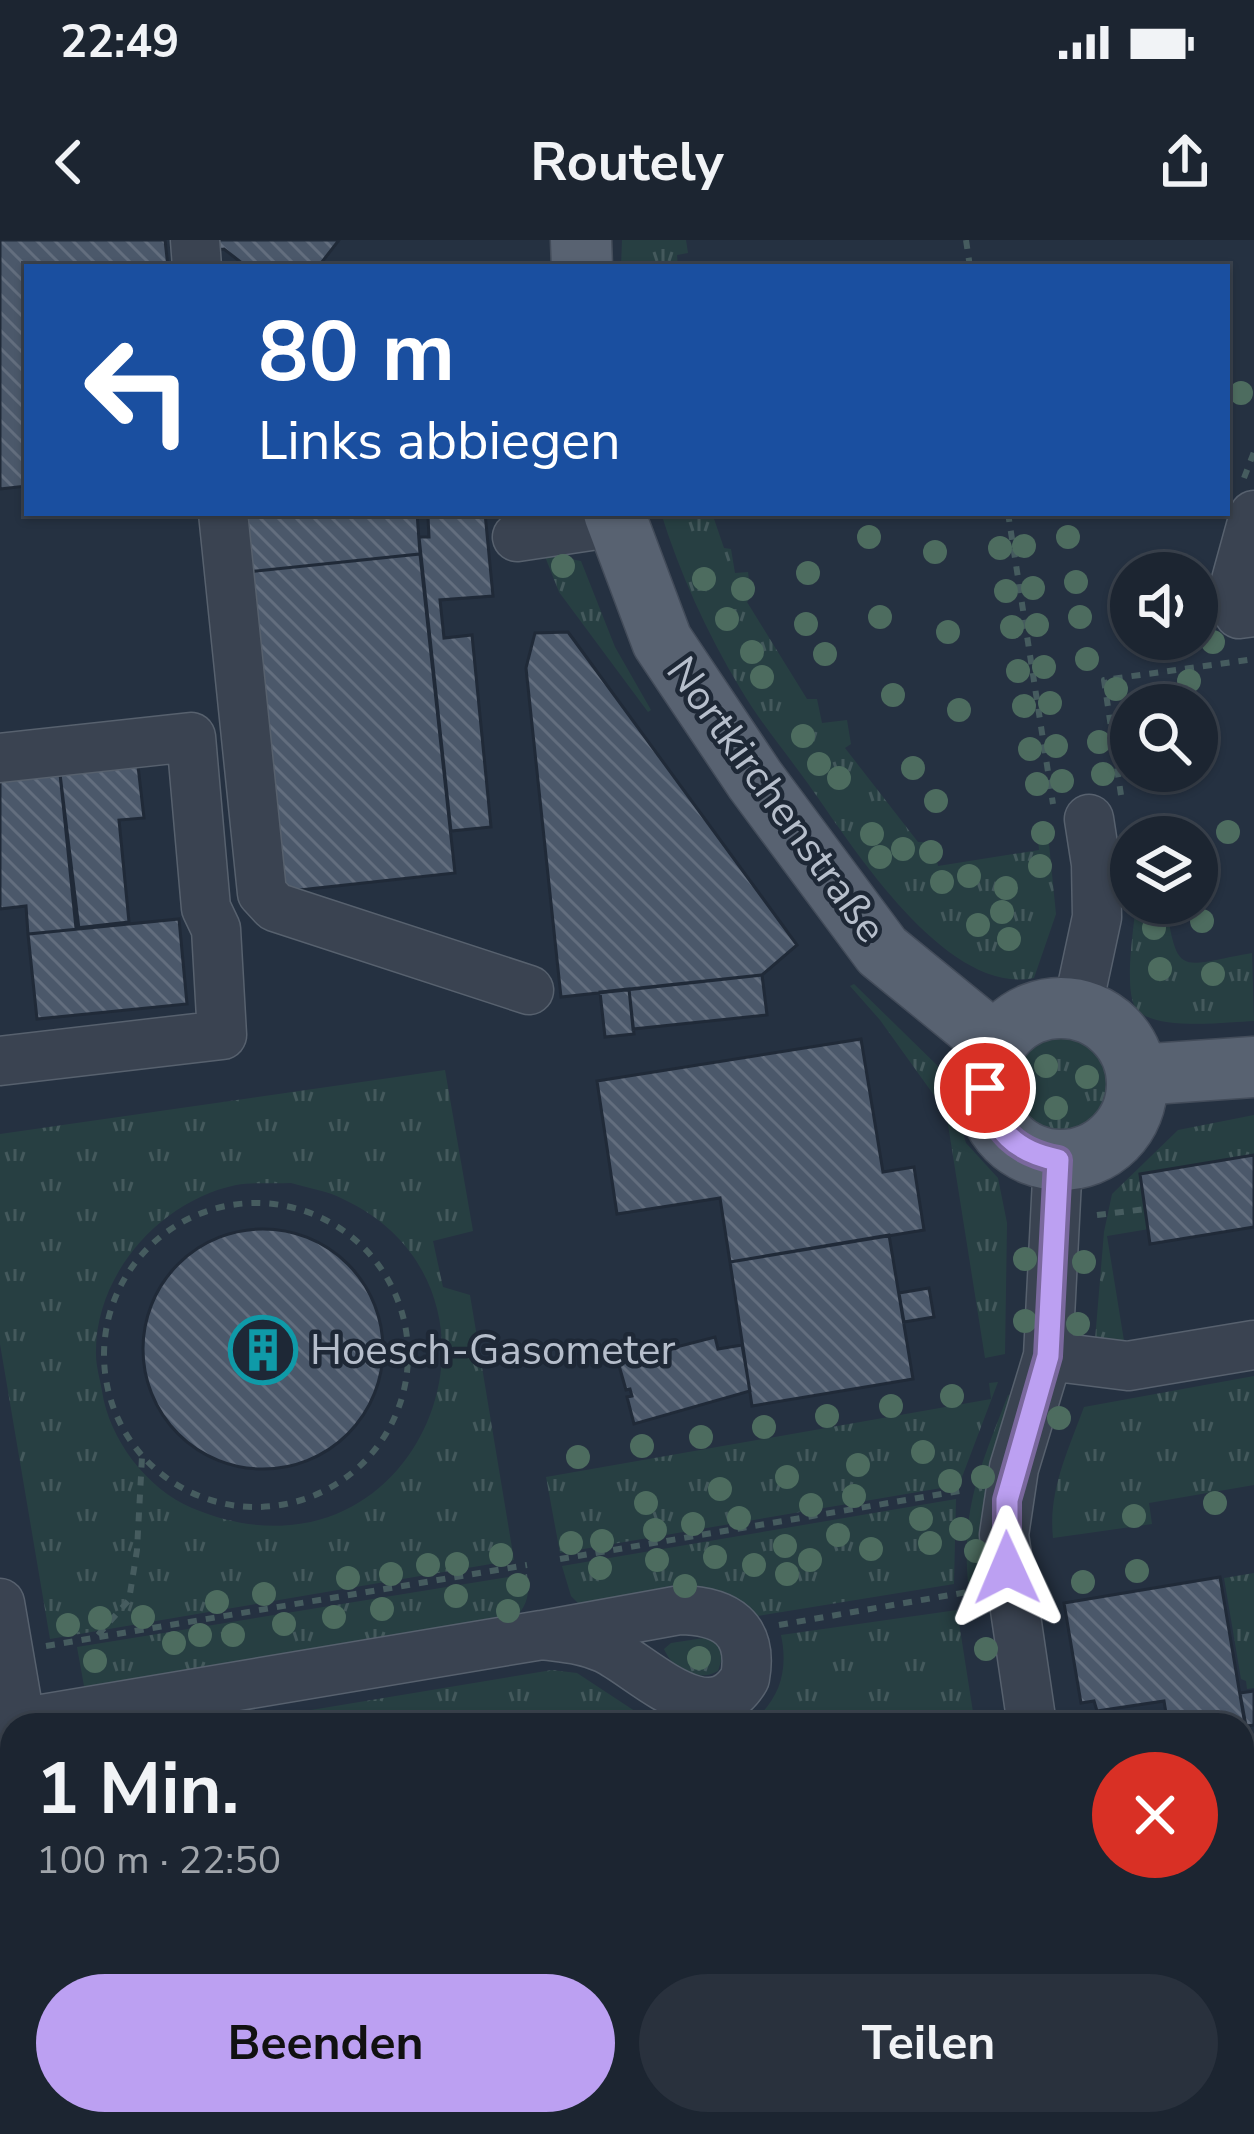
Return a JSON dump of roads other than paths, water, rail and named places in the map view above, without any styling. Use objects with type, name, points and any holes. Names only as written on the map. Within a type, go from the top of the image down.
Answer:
[{"type":"main road","name":"Nortkirchenstraße","points":[[615,517],[662,640],[831,885],[882,951],[996,1044]]},
{"type":"main road","points":[[1077,1010],[1099,1018],[1117,1033],[1137,1075],[1136,1096],[1130,1118],[1117,1136],[1080,1158],[1058,1160],[1016,1146],[1000,1130],[989,1110],[987,1066],[996,1044],[1031,1014],[1077,1010]]},
{"type":"main road","points":[[1137,1075],[1254,1067]]},
{"type":"street","points":[[1254,515],[1235,584],[1239,614],[1254,612]]},
{"type":"street","points":[[223,516],[262,893],[275,908],[529,989]]},
{"type":"street","points":[[517,537],[615,517]]},
{"type":"street","points":[[0,758],[191,737],[206,908],[216,929],[222,1035],[0,1060]]},
{"type":"street","points":[[1077,1010],[1096,916],[1096,864],[1089,816]]},
{"type":"street","points":[[1030,1713],[1004,1535],[1015,1468],[1048,1356],[1058,1160]]},
{"type":"street","points":[[1048,1356],[1128,1366],[1254,1345]]},
{"type":"street","points":[[0,1604],[13,1713]]},
{"type":"street","points":[[79,1713],[542,1635]]},
{"type":"place","name":"Hoesch-Gasometer","points":[[263,1350]]}]
